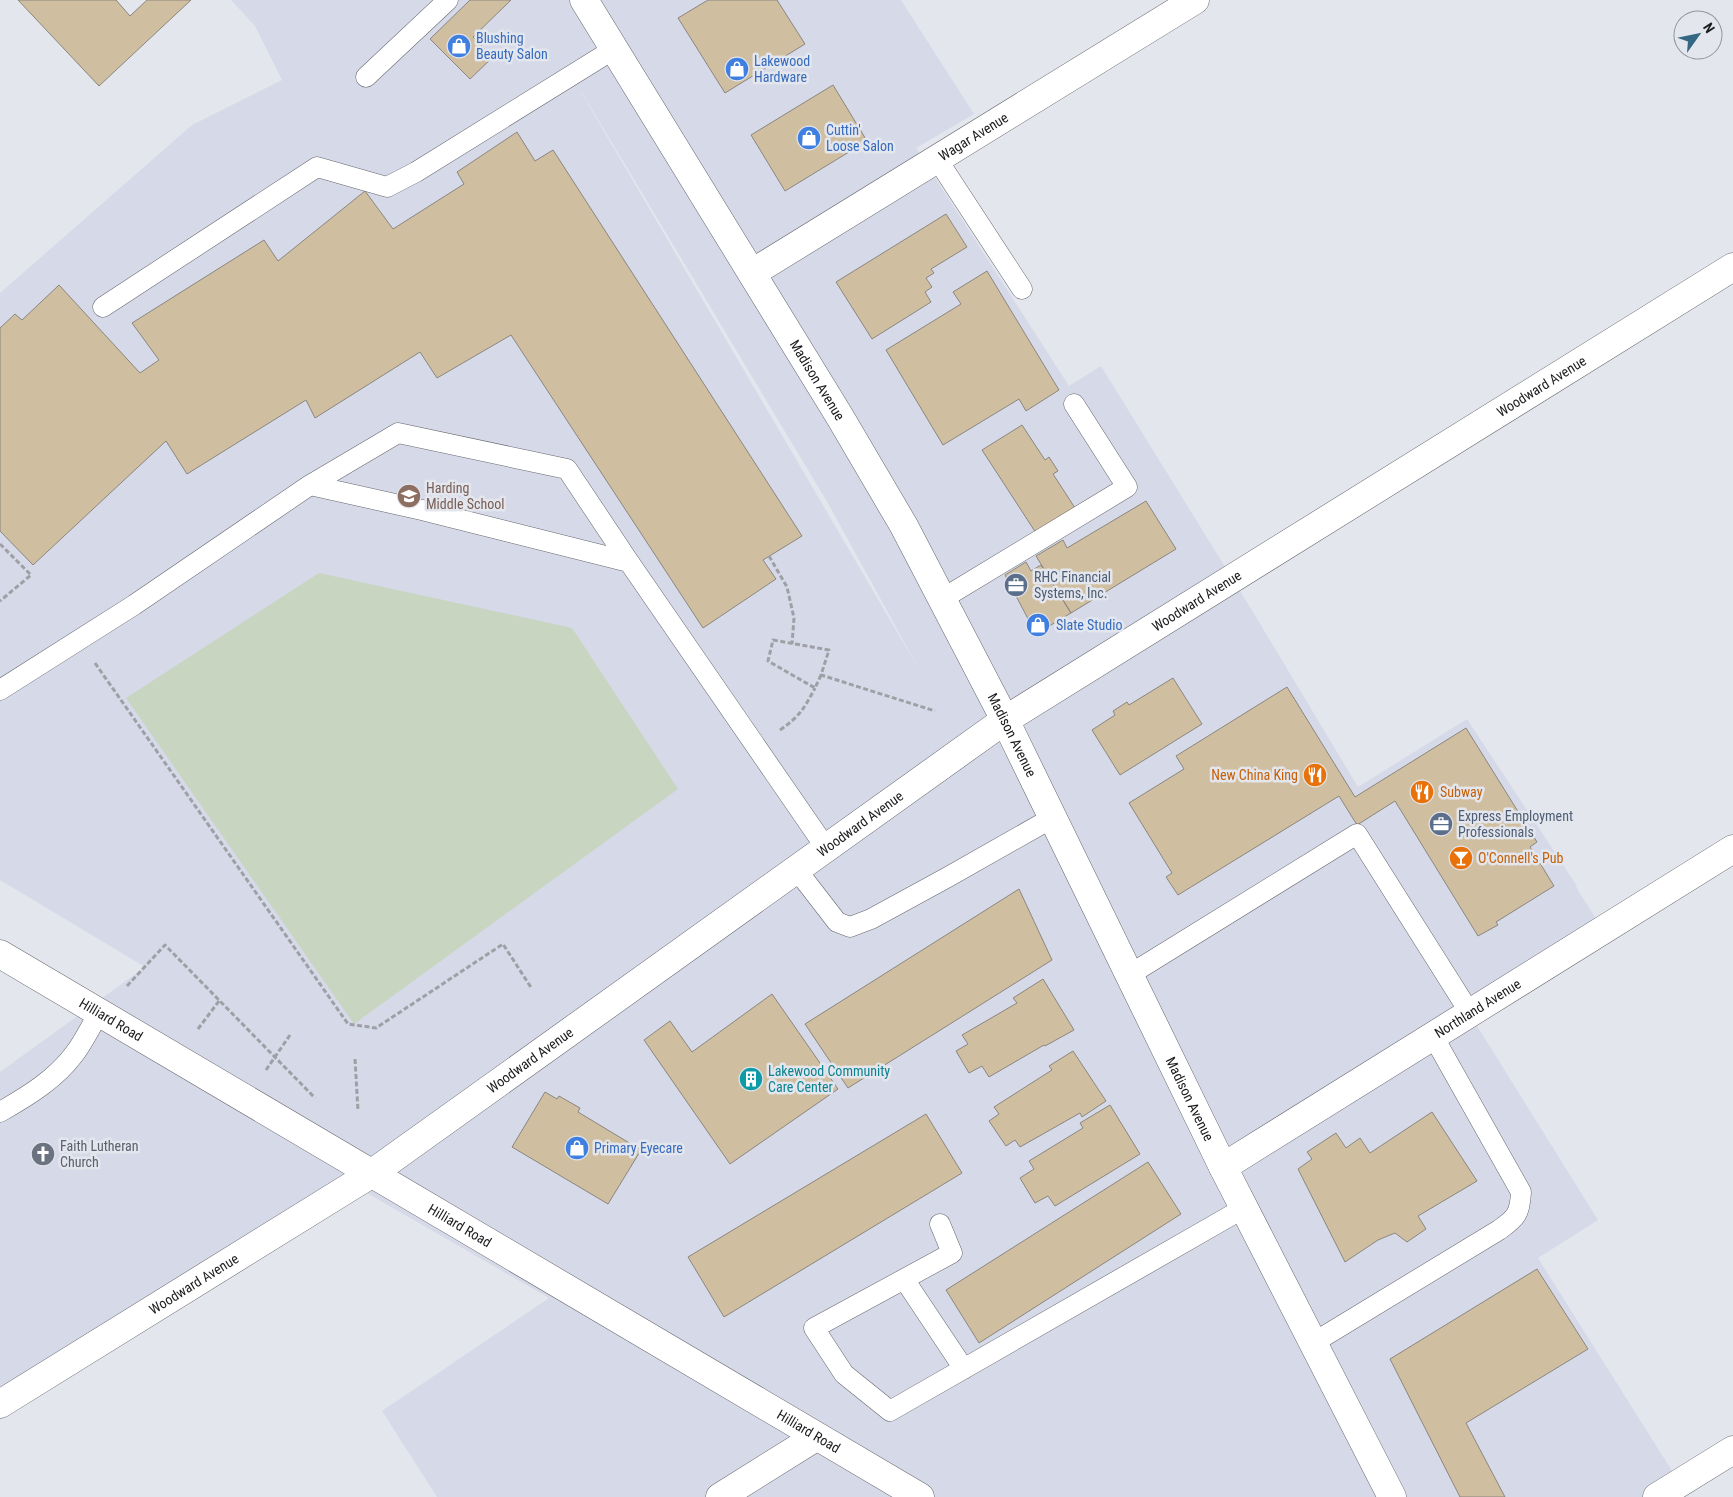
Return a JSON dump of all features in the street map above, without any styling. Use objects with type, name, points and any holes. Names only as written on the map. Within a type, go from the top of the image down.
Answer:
[{"type":"street","name":"Madison Avenue","points":[[584,0],[752,273],[904,526],[1005,720],[1223,1167],[1392,1497]]},
{"type":"street","name":"Wagar Avenue","points":[[752,273],[1195,0]]},
{"type":"street","name":"Woodward Avenue","points":[[1,1400],[371,1174],[1005,720],[1733,267]]},
{"type":"street","name":"Northland Avenue","points":[[1223,1167],[1733,849]]},
{"type":"street","name":"Hilliard Road","points":[[0,954],[920,1497]]},
{"type":"street","points":[[720,1497],[816,1436]]},
{"type":"street","points":[[1657,1497],[1733,1450]]},
{"type":"lane","points":[[366,77],[448,0]]},
{"type":"lane","points":[[103,306],[317,167],[387,187],[416,172],[614,49]]},
{"type":"lane","points":[[937,159],[1022,290]]},
{"type":"lane","points":[[942,599],[1126,487],[1074,404]]},
{"type":"lane","points":[[0,690],[134,605],[310,485],[398,433],[567,470],[826,848]]},
{"type":"lane","points":[[310,485],[422,510],[629,562]]},
{"type":"lane","points":[[796,869],[837,922],[850,927],[870,919],[948,878],[1052,818]]},
{"type":"lane","points":[[1129,975],[1357,834],[1470,1013]]},
{"type":"lane","points":[[0,1112],[51,1078],[75,1052],[99,1013]]},
{"type":"lane","points":[[1313,1343],[1499,1230],[1514,1220],[1521,1206],[1522,1192],[1433,1036]]},
{"type":"lane","points":[[940,1224],[952,1253],[814,1328],[844,1374],[890,1411],[1244,1208]]},
{"type":"lane","points":[[904,1279],[964,1369]]},
{"type":"path","points":[[0,544],[30,575],[0,601]]},
{"type":"path","points":[[769,556],[787,586],[794,618],[792,644]]},
{"type":"path","points":[[779,731],[793,721],[804,709],[815,688],[821,675],[829,650],[774,640],[768,660],[815,688]]},
{"type":"path","points":[[92,658],[348,1024],[376,1028],[503,944],[532,989]]},
{"type":"path","points":[[821,675],[935,711]]},
{"type":"path","points":[[127,986],[165,945],[315,1098]]},
{"type":"path","points":[[198,1030],[219,1001]]},
{"type":"path","points":[[266,1070],[290,1035]]},
{"type":"path","points":[[354,1059],[358,1111]]},
{"type":"shaded area","points":[[231,0],[901,0],[974,114],[916,148],[1069,386],[1101,366],[1253,612],[1358,787],[1467,719],[1577,886],[1607,936],[1474,1021],[1598,1220],[1538,1258],[1684,1490],[1673,1497],[437,1497],[382,1411],[549,1298],[367,1193],[0,1420],[0,1072],[145,967],[0,880],[0,293],[192,125],[282,80],[255,26]],"holes":[[[581,91],[829,505],[920,671]]]},
{"type":"green space","points":[[319,573],[572,628],[678,789],[354,1024],[126,698]]},
{"type":"building","points":[[18,0],[116,0],[130,16],[147,0],[191,0],[99,86]]},
{"type":"building","name":"Blushing Beauty Salon","points":[[470,0],[511,0],[473,37],[493,57],[470,79],[430,39]]},
{"type":"building","name":"Lakewood Hardware","points":[[708,0],[777,0],[805,44],[725,93],[678,18]]},
{"type":"building","name":"Cuttin' Loose Salon","points":[[833,85],[867,141],[785,191],[751,135]]},
{"type":"building","points":[[517,132],[535,161],[553,150],[802,536],[763,560],[776,579],[703,628],[511,335],[437,378],[420,352],[315,418],[306,400],[187,474],[166,441],[33,565],[0,531],[0,328],[15,314],[22,320],[59,285],[140,373],[159,360],[132,323],[264,240],[278,261],[365,191],[393,229],[464,184],[457,172]]},
{"type":"building","points":[[946,214],[967,247],[931,269],[934,273],[926,278],[932,287],[925,292],[931,302],[872,339],[836,282]]},
{"type":"building","points":[[987,271],[1059,390],[1026,411],[1019,399],[943,445],[886,350],[961,304],[953,292]]},
{"type":"building","points":[[1022,425],[1045,460],[1049,457],[1058,471],[1053,474],[1075,508],[1036,533],[982,450]]},
{"type":"building","points":[[1146,501],[1176,549],[1071,613],[1036,556],[1063,540],[1067,548]]},
{"type":"building","points":[[1026,562],[1031,571],[1041,565],[1071,613],[1036,634],[1005,575]]},
{"type":"building","points":[[1173,678],[1202,724],[1120,775],[1092,730],[1115,715],[1113,711],[1127,702],[1129,705]]},
{"type":"building","points":[[1287,687],[1355,797],[1466,728],[1537,842],[1530,847],[1554,886],[1496,922],[1498,925],[1478,936],[1395,801],[1357,825],[1339,796],[1178,895],[1166,877],[1172,873],[1129,803],[1184,769],[1176,756]]},
{"type":"building","points":[[1019,889],[1052,960],[848,1088],[805,1024]]},
{"type":"building","points":[[1043,979],[1074,1030],[989,1077],[982,1066],[969,1073],[956,1051],[968,1044],[962,1035],[1017,1003],[1013,998]]},
{"type":"building","name":"Lakewood Community Care Center","points":[[772,994],[838,1089],[730,1164],[644,1040],[670,1021],[692,1052]]},
{"type":"building","points":[[1073,1051],[1106,1101],[1082,1117],[1080,1113],[1020,1147],[1015,1140],[1006,1146],[989,1121],[999,1114],[994,1107],[1052,1070],[1049,1066]]},
{"type":"building","name":"Primary Eyecare","points":[[545,1092],[557,1099],[559,1096],[580,1108],[578,1112],[641,1150],[608,1204],[512,1147]]},
{"type":"building","points":[[1110,1105],[1140,1154],[1055,1206],[1048,1196],[1035,1203],[1020,1178],[1034,1169],[1029,1161],[1083,1128],[1080,1123]]},
{"type":"building","points":[[1432,1112],[1477,1181],[1418,1216],[1426,1229],[1407,1242],[1395,1233],[1378,1240],[1345,1262],[1298,1169],[1312,1159],[1307,1152],[1336,1133],[1346,1148],[1360,1138],[1370,1153]]},
{"type":"building","points":[[926,1114],[962,1173],[724,1317],[688,1257]]},
{"type":"building","points":[[1148,1162],[1181,1214],[979,1343],[946,1290]]},
{"type":"building","points":[[1537,1269],[1588,1349],[1466,1423],[1505,1497],[1460,1497],[1390,1359]]},
{"type":"place","name":"Blushing Beauty Salon","points":[[459,46]]},
{"type":"place","name":"Lakewood Hardware","points":[[737,69]]},
{"type":"place","name":"Cuttin' Loose Salon","points":[[809,138]]},
{"type":"place","name":"Harding Middle School","points":[[409,496]]},
{"type":"place","name":"RHC Financial Systems, Inc.","points":[[1016,585]]},
{"type":"place","name":"Slate Studio","points":[[1038,625]]},
{"type":"place","name":"New China King","points":[[1315,775]]},
{"type":"place","name":"Subway","points":[[1422,792]]},
{"type":"place","name":"Express Employment Professionals","points":[[1441,824]]},
{"type":"place","name":"O'Connell's Pub","points":[[1461,858]]},
{"type":"place","name":"Lakewood Community Care Center","points":[[751,1079]]},
{"type":"place","name":"Primary Eyecare","points":[[577,1148]]},
{"type":"place","name":"Faith Lutheran Church","points":[[43,1154]]}]
